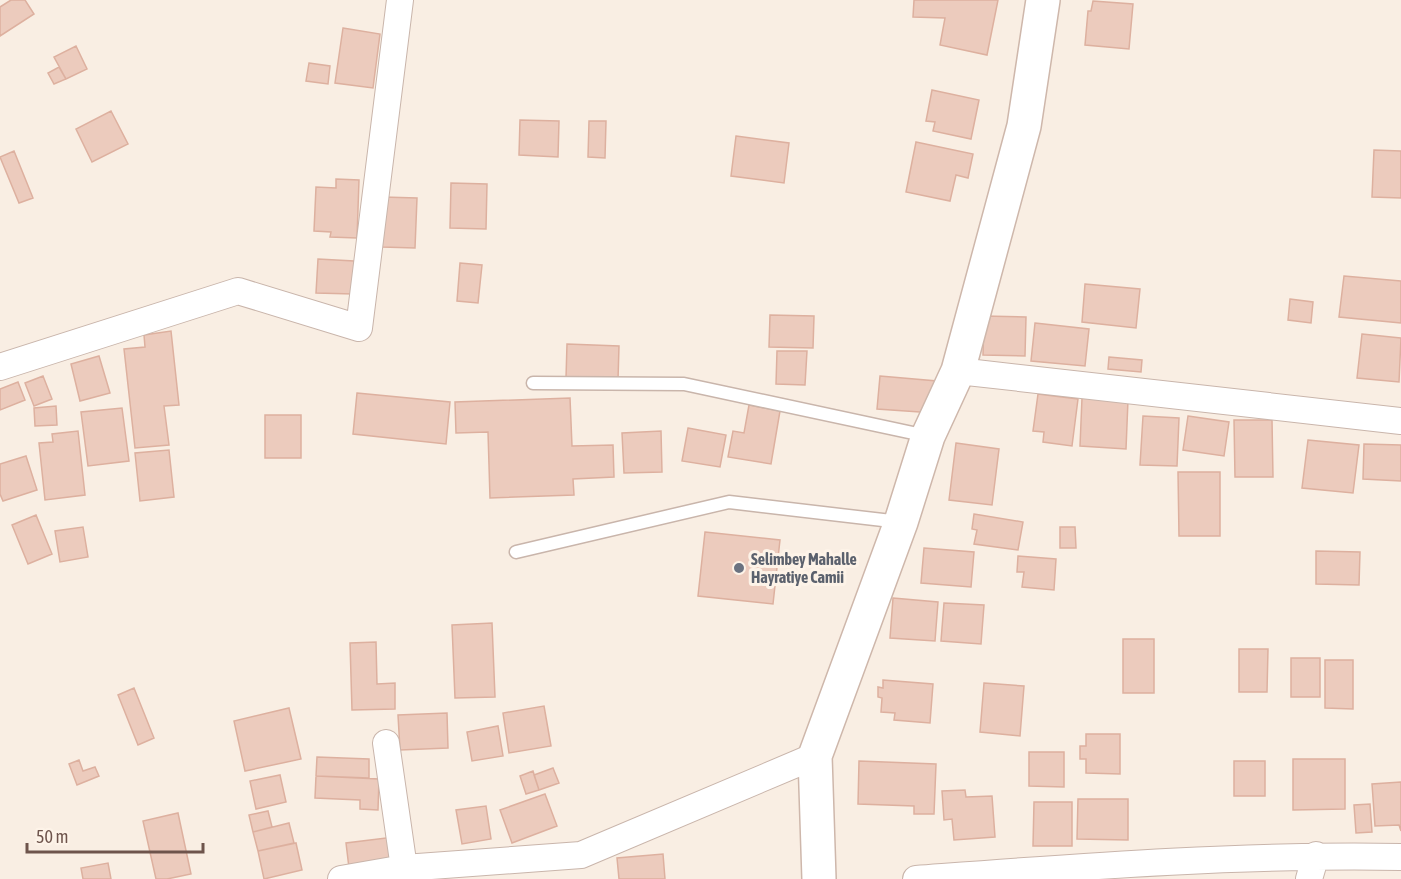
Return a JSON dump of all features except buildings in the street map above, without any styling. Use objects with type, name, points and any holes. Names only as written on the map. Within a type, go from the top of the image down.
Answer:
[{"type":"street","points":[[0,367],[238,291],[359,328],[400,0]]},
{"type":"street","points":[[819,879],[815,756],[901,522],[928,436],[958,371],[1024,126],[1042,0]]},
{"type":"street","points":[[958,371],[1401,421]]},
{"type":"street","points":[[386,743],[404,868]]},
{"type":"street","points":[[341,879],[404,868],[581,855],[815,756]]},
{"type":"street","points":[[916,879],[1047,869],[1313,867],[1401,857]]},
{"type":"lane","points":[[533,383],[684,384],[928,436]]},
{"type":"lane","points":[[516,552],[729,502],[901,522]]},
{"type":"place","name":"Selimbey Mahalle Hayratiye Camii","points":[[739,568]]}]
